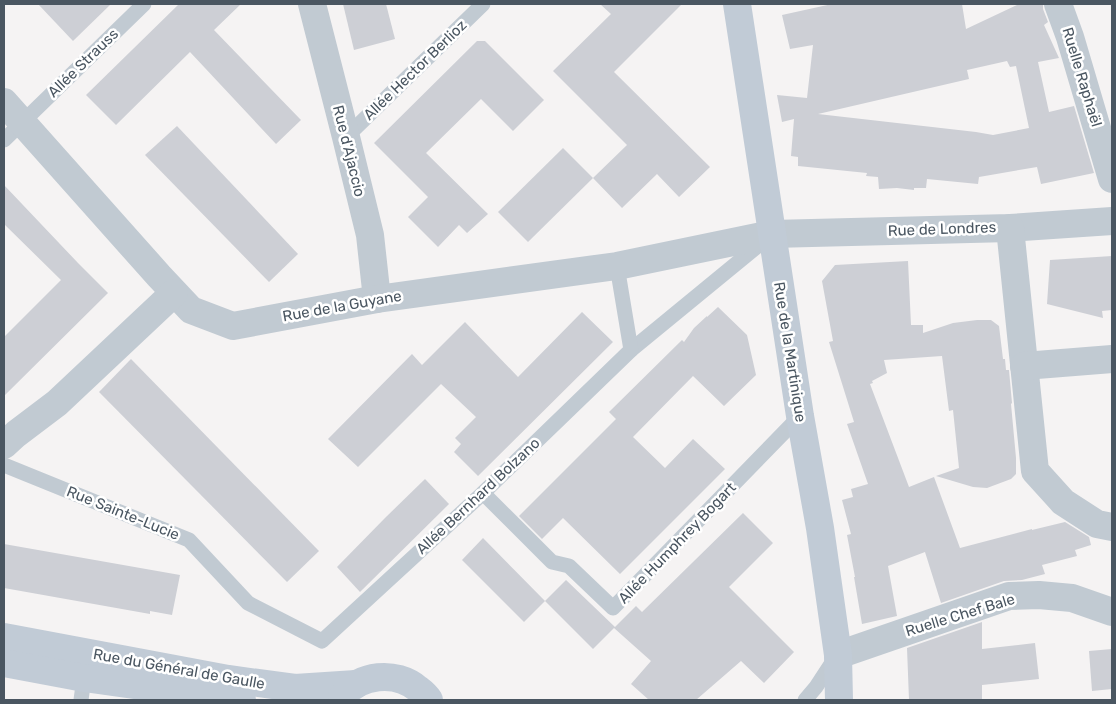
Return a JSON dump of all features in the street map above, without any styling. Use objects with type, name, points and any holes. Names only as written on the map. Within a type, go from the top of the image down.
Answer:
[{"type":"street","name":"Rue d'Ajaccio","points":[[312,4],[370,235],[377,299]]},
{"type":"street","name":"Rue de la Martinique","points":[[737,4],[800,416],[820,528],[838,655],[839,700]]},
{"type":"street","name":"Ruelle Raphaël","points":[[1058,4],[1070,37],[1102,100],[1112,179]]},
{"type":"street","name":"Rue de la Guyane","points":[[4,102],[13,131],[191,310],[233,326],[377,299],[617,266],[772,234]]},
{"type":"street","name":"Rue de Londres","points":[[772,234],[1010,228],[1112,221]]},
{"type":"street","points":[[1010,228],[1035,471],[1063,502],[1097,524],[1112,527]]},
{"type":"street","points":[[8,434],[58,403],[174,293]]},
{"type":"street","points":[[1024,366],[1112,359]]},
{"type":"street","name":"Ruelle Chef Bale","points":[[838,655],[1009,596],[1039,595],[1072,598],[1112,612]]},
{"type":"street","name":"Rue du Général de Gaulle","points":[[4,637],[228,679],[295,688],[348,692],[374,677],[394,677],[412,684],[430,699]]},
{"type":"street","name":"Rue du Général de Gaulle","points":[[4,662],[82,689],[242,700]]},
{"type":"lane","name":"Allée Strauss","points":[[13,131],[144,4]]},
{"type":"lane","name":"Allée Hector Berlioz","points":[[346,137],[483,4]]},
{"type":"lane","name":"Allée Bernhard Bolzano","points":[[248,604],[322,641],[483,493],[631,350],[772,234]]},
{"type":"lane","points":[[617,266],[631,350]]},
{"type":"lane","name":"Allée Humphrey Bogart","points":[[483,493],[552,562],[569,566],[613,608],[800,416]]},
{"type":"lane","name":"Rue Sainte-Lucie","points":[[4,465],[189,540],[248,604]]},
{"type":"lane","points":[[805,700],[838,655]]},
{"type":"building","points":[[38,4],[111,4],[73,41]]},
{"type":"building","points":[[179,4],[241,4],[214,30],[301,120],[276,144],[190,52],[116,125],[86,95]]},
{"type":"building","points":[[343,4],[386,4],[395,39],[354,50]]},
{"type":"building","points":[[600,4],[682,4],[614,72],[710,167],[679,197],[657,174],[622,208],[593,178],[627,145],[553,71],[611,14]]},
{"type":"building","points":[[832,4],[962,4],[966,29],[1019,4],[1043,4],[1048,22],[1044,25],[1059,58],[1038,62],[1049,112],[1074,106],[1094,173],[1041,184],[1037,167],[979,177],[978,184],[927,179],[926,188],[914,188],[914,190],[897,188],[879,189],[878,177],[866,176],[867,173],[798,166],[798,157],[791,156],[794,119],[782,122],[777,95],[807,98],[813,45],[790,49],[782,15]],"holes":[[[1007,61],[1010,67],[1016,66],[1029,128],[993,135],[818,114],[969,79],[967,70]]]},
{"type":"building","points":[[477,41],[485,41],[544,100],[513,131],[481,99],[426,153],[488,214],[467,233],[459,225],[438,247],[408,217],[428,197],[374,143]]},
{"type":"building","points":[[177,126],[298,254],[269,282],[145,155]]},
{"type":"building","points":[[563,148],[593,178],[528,242],[498,212]]},
{"type":"building","points":[[4,185],[108,293],[4,396],[4,337],[61,280],[4,224]]},
{"type":"building","points":[[1112,256],[1112,310],[1102,311],[1103,318],[1047,304],[1050,260]]},
{"type":"building","points":[[908,261],[911,325],[923,325],[923,333],[953,323],[977,320],[991,320],[999,326],[1003,359],[1005,359],[1006,370],[1009,370],[1016,458],[1016,474],[1011,479],[987,488],[973,487],[936,476],[959,468],[953,410],[949,411],[942,356],[884,360],[887,373],[870,384],[909,487],[934,477],[960,548],[1065,522],[1089,537],[1091,545],[1075,550],[1077,556],[1042,565],[1045,574],[1022,580],[1004,581],[941,603],[925,552],[888,566],[897,616],[862,624],[847,535],[851,534],[842,500],[853,497],[851,489],[868,484],[847,424],[854,422],[829,342],[833,341],[822,281],[835,265]]},
{"type":"building","points":[[718,307],[747,335],[756,375],[724,406],[693,376],[633,437],[665,468],[693,439],[725,469],[620,574],[563,518],[542,539],[519,516],[616,419],[609,412],[682,340],[684,342],[694,328]]},
{"type":"building","points":[[582,312],[613,342],[478,476],[454,452],[461,444],[455,438],[476,417],[441,384],[358,467],[328,439],[412,354],[422,365],[465,322],[518,377]]},
{"type":"building","points":[[131,359],[319,551],[287,582],[99,392]]},
{"type":"building","points":[[425,479],[449,504],[360,592],[337,567]]},
{"type":"building","points":[[743,513],[773,543],[729,587],[794,652],[764,683],[741,661],[696,700],[649,700],[631,684],[651,661],[614,628],[593,649],[545,601],[566,580],[615,627],[636,606],[642,612]]},
{"type":"building","points":[[483,538],[545,601],[524,622],[462,560]]},
{"type":"building","points":[[4,544],[180,575],[172,615],[150,611],[150,614],[4,588]]},
{"type":"building","points":[[982,622],[982,649],[1035,643],[1039,679],[982,685],[982,700],[909,700],[907,648]]},
{"type":"building","points":[[1112,649],[1112,689],[1092,691],[1089,651]]}]
